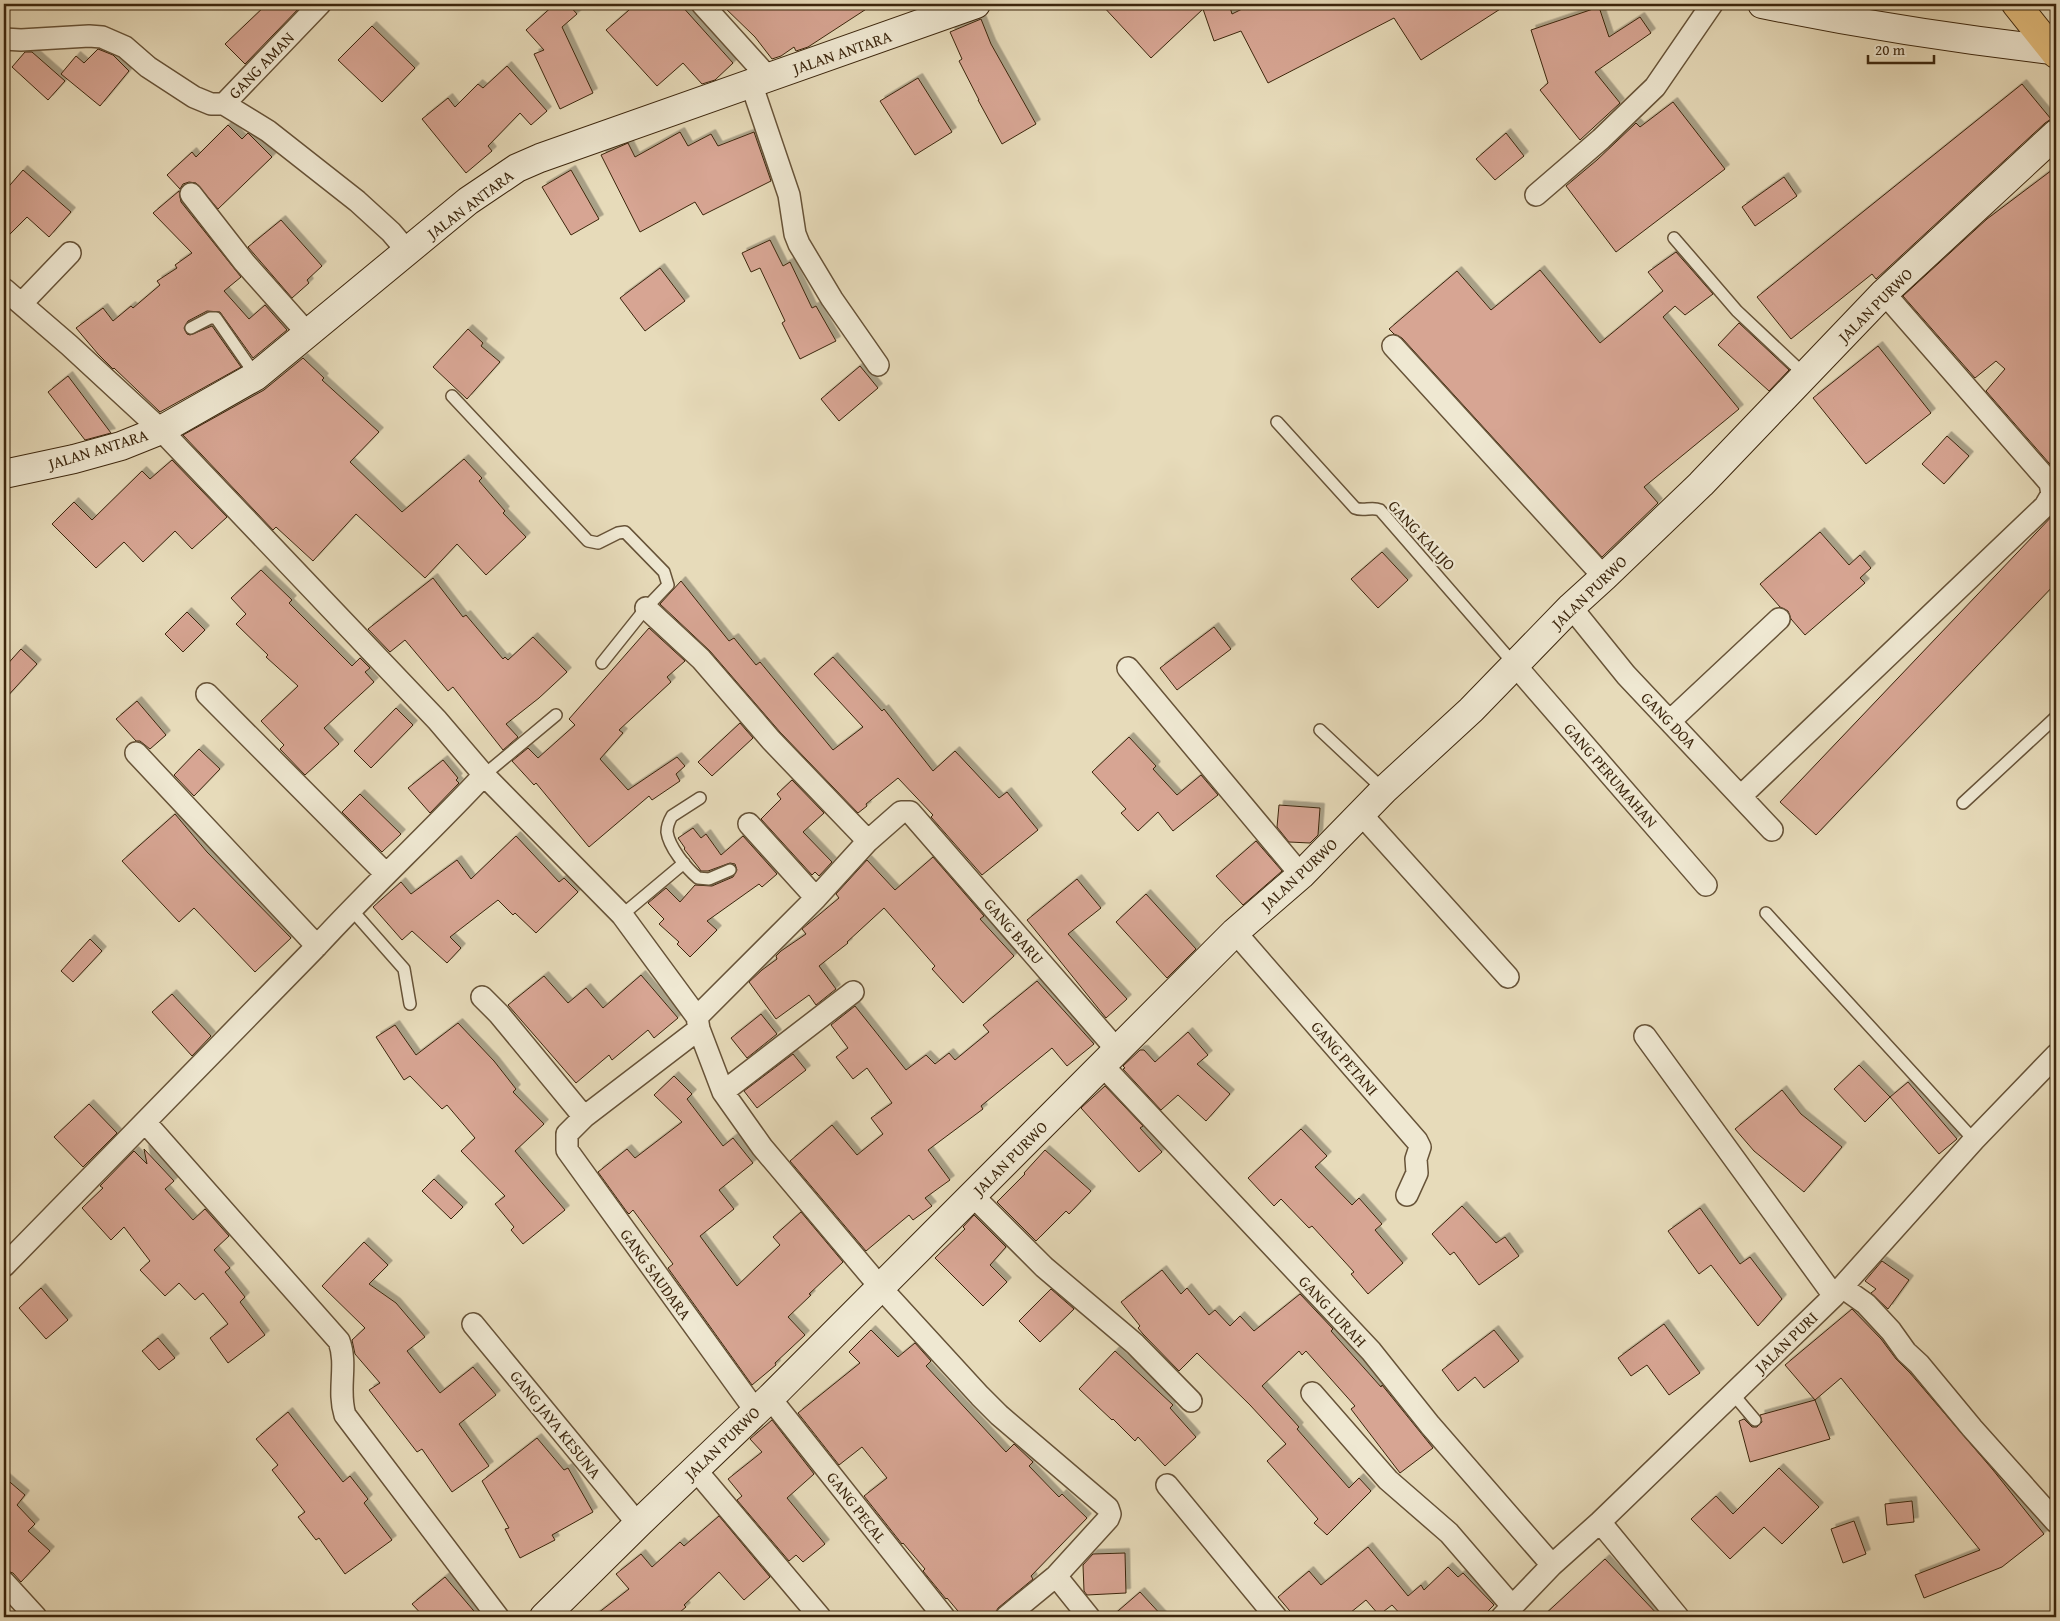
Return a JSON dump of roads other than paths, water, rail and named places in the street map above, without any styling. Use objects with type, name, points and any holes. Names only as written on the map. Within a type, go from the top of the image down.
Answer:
[{"type":"highway","points":[[2016,4],[2054,52]]},
{"type":"street","name":"GANG AMAN","points":[[224,104],[320,4]]},
{"type":"street","points":[[702,4],[760,80],[789,195],[799,244],[832,299],[878,365]]},
{"type":"street","points":[[1536,195],[1601,139],[1655,87],[1712,4]]},
{"type":"street","points":[[1762,4],[1845,22],[2054,52]]},
{"type":"street","name":"JALAN ANTARA","points":[[4,474],[74,460],[122,446],[161,430],[256,376],[468,201],[517,168],[540,158],[967,5]]},
{"type":"street","points":[[4,39],[102,37],[125,47],[148,67],[194,98],[211,104],[224,104],[268,131],[357,201],[391,232],[408,252]]},
{"type":"street","name":"JALAN PURWO","points":[[554,1614],[638,1524],[881,1288],[1235,932],[1301,874],[1384,790],[1471,710],[1571,606],[1701,484],[1884,293],[2056,134]]},
{"type":"street","points":[[191,194],[244,262],[308,334]]},
{"type":"street","points":[[22,303],[70,253]]},
{"type":"street","points":[[4,289],[22,303],[161,430],[437,720],[484,775],[622,915],[698,1023],[723,1092],[762,1147],[881,1288],[999,1415],[1108,1508],[1110,1514],[1108,1519],[1056,1576],[1006,1617]]},
{"type":"street","points":[[1741,796],[2045,506],[2051,498],[2050,483],[1884,293]]},
{"type":"street","points":[[1393,346],[1604,577]]},
{"type":"street","name":"GANG DOA","points":[[1571,606],[1626,675],[1772,830]]},
{"type":"street","points":[[482,998],[499,1014],[584,1117],[698,1023],[868,841],[771,740],[701,659],[646,608]]},
{"type":"street","points":[[1670,721],[1779,619]]},
{"type":"street","name":"GANG PERUMAHAN","points":[[1515,665],[1706,886]]},
{"type":"street","points":[[1128,668],[1301,874]]},
{"type":"street","points":[[207,694],[386,874]]},
{"type":"street","points":[[136,753],[317,946]]},
{"type":"street","points":[[4,1266],[351,909],[436,827],[484,775]]},
{"type":"street","name":"GANG BARU","points":[[868,841],[902,812],[910,812],[1111,1058]]},
{"type":"street","points":[[1361,814],[1508,977]]},
{"type":"street","points":[[750,824],[816,898]]},
{"type":"street","name":"GANG PETANI","points":[[1235,932],[1418,1141],[1420,1148],[1416,1159],[1417,1173],[1407,1196]]},
{"type":"street","points":[[723,1092],[853,992]]},
{"type":"street","points":[[1645,1036],[1838,1291],[1866,1304],[1972,1428],[2056,1522]]},
{"type":"street","name":"JALAN PURI","points":[[1507,1612],[1552,1565],[1600,1522],[1838,1291],[1974,1140],[2056,1055]]},
{"type":"street","name":"GANG LURAH","points":[[1111,1058],[1371,1351],[1430,1425],[1552,1565]]},
{"type":"street","name":"GANG SAUDARA","points":[[584,1117],[567,1134],[567,1150],[763,1404]]},
{"type":"street","points":[[144,1122],[339,1341],[344,1356],[341,1396],[345,1415],[498,1617]]},
{"type":"street","points":[[972,1195],[1044,1267],[1135,1344],[1191,1402]]},
{"type":"street","name":"GANG JAYA KESUNA","points":[[474,1324],[638,1524]]},
{"type":"street","points":[[1312,1393],[1388,1480],[1449,1533],[1507,1612]]},
{"type":"street","name":"GANG PECAL","points":[[763,1404],[944,1617]]},
{"type":"street","points":[[695,1469],[820,1617]]},
{"type":"street","points":[[1167,1485],[1276,1617]]},
{"type":"street","points":[[1600,1522],[1678,1617]]},
{"type":"street","points":[[1056,1576],[1089,1617]]},
{"type":"street","points":[[4,1582],[36,1617]]},
{"type":"lane","points":[[1674,238],[1737,311],[1805,375]]},
{"type":"lane","points":[[191,328],[210,318],[216,318],[256,376]]},
{"type":"lane","points":[[452,396],[588,541],[598,543],[618,533],[625,532],[658,565],[667,577],[668,585],[646,608],[602,663]]},
{"type":"lane","name":"GANG KALIJO","points":[[1277,422],[1355,508],[1360,510],[1374,508],[1380,510],[1515,665]]},
{"type":"lane","points":[[484,775],[556,715]]},
{"type":"lane","points":[[1963,803],[2056,717]]},
{"type":"lane","points":[[1320,730],[1384,790]]},
{"type":"lane","points":[[700,798],[672,816],[667,832],[671,843],[684,864],[693,874],[703,879],[709,879],[730,870]]},
{"type":"lane","points":[[622,915],[684,864]]},
{"type":"lane","points":[[351,909],[404,970],[410,1004]]},
{"type":"lane","points":[[1766,913],[1974,1140]]},
{"type":"lane","points":[[1733,1394],[1755,1420]]}]
